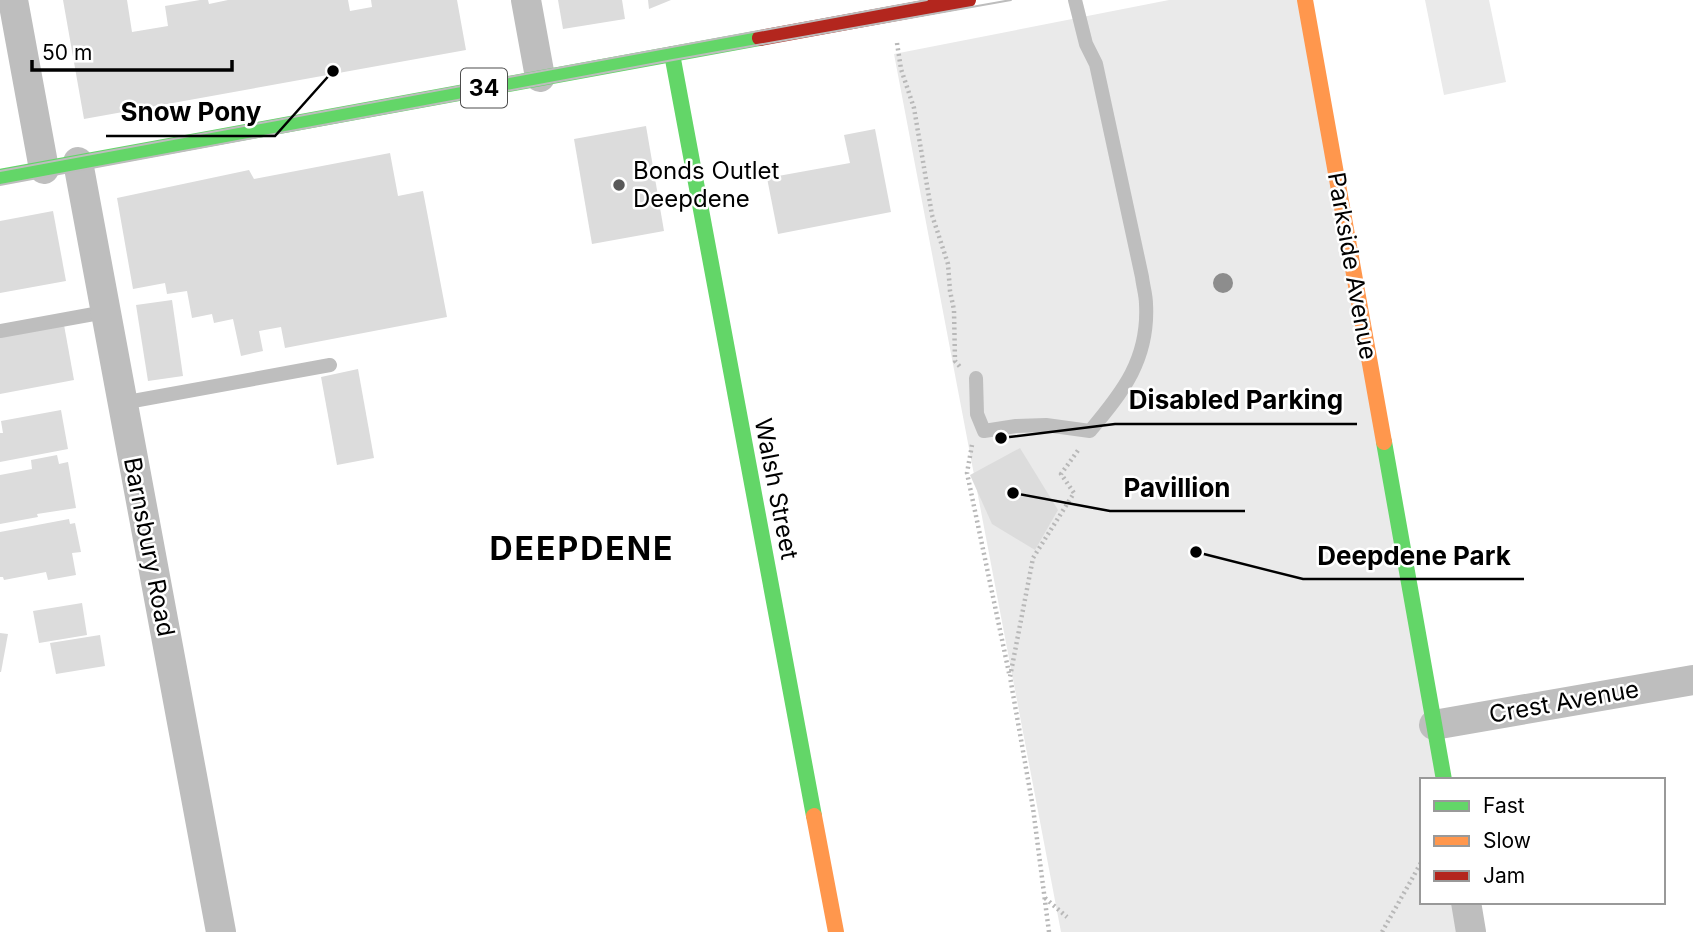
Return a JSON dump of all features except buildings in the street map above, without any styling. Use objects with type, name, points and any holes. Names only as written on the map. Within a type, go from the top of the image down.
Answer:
[{"type":"street","points":[[13,0],[44,169]]},
{"type":"street","points":[[526,0],[540,77]]},
{"type":"street","name":"34","points":[[0,177],[891,14],[933,3],[968,0]]},
{"type":"street","name":"Parkside Avenue","points":[[1305,0],[1444,778]]},
{"type":"street","name":"Walsh Street","points":[[672,54],[836,932]]},
{"type":"street","name":"Barnsbury Road","points":[[78,162],[221,932]]},
{"type":"street","name":"Crest Avenue","points":[[1434,724],[1693,680]]},
{"type":"street","points":[[1466,904],[1471,932]]},
{"type":"lane","points":[[976,378],[977,414],[984,431],[1046,425],[1090,431],[1118,398],[1140,356],[1146,304],[1142,277],[1096,64],[1086,44],[1076,0]]},
{"type":"lane","points":[[0,331],[105,312]]},
{"type":"lane","points":[[122,403],[330,365]]},
{"type":"path","points":[[891,14],[901,69],[914,108],[932,215],[948,264],[954,310],[955,361],[976,378]]},
{"type":"path","points":[[977,414],[967,473],[1010,677],[1033,807],[1049,932]]},
{"type":"path","points":[[1010,677],[1033,558],[1074,493],[1061,474],[1090,431]]},
{"type":"path","points":[[1382,932],[1420,865]]},
{"type":"path","points":[[1045,898],[1067,917]]},
{"type":"shaded area","points":[[1169,0],[1305,0],[1444,778],[1420,778],[1420,904],[1466,904],[1471,932],[1061,932],[894,54]]},
{"type":"shaded area","points":[[1425,0],[1489,0],[1506,82],[1444,95]]},
{"type":"tram line","points":[[0,171],[927,0]]},
{"type":"tram line","points":[[0,185],[1011,0]]},
{"type":"traffic: fast","points":[[0,177],[760,38]]},
{"type":"traffic: fast","points":[[672,54],[814,816]]},
{"type":"traffic: fast","points":[[1384,442],[1444,778]]},
{"type":"traffic: slow","points":[[1305,0],[1384,442]]},
{"type":"traffic: slow","points":[[814,816],[836,932]]},
{"type":"traffic: jam","points":[[760,38],[968,0]]},
{"type":"place","name":"Snow Pony","points":[[333,71]]},
{"type":"place","name":"Bonds Outlet Deepdene","points":[[619,185]]},
{"type":"place","name":"Disabled Parking","points":[[1001,438]]},
{"type":"place","name":"Pavillion","points":[[1013,493]]},
{"type":"place","name":"Deepdene Park","points":[[1196,552]]},
{"type":"district","name":"DEEPDENE","points":[[582,549]]}]
